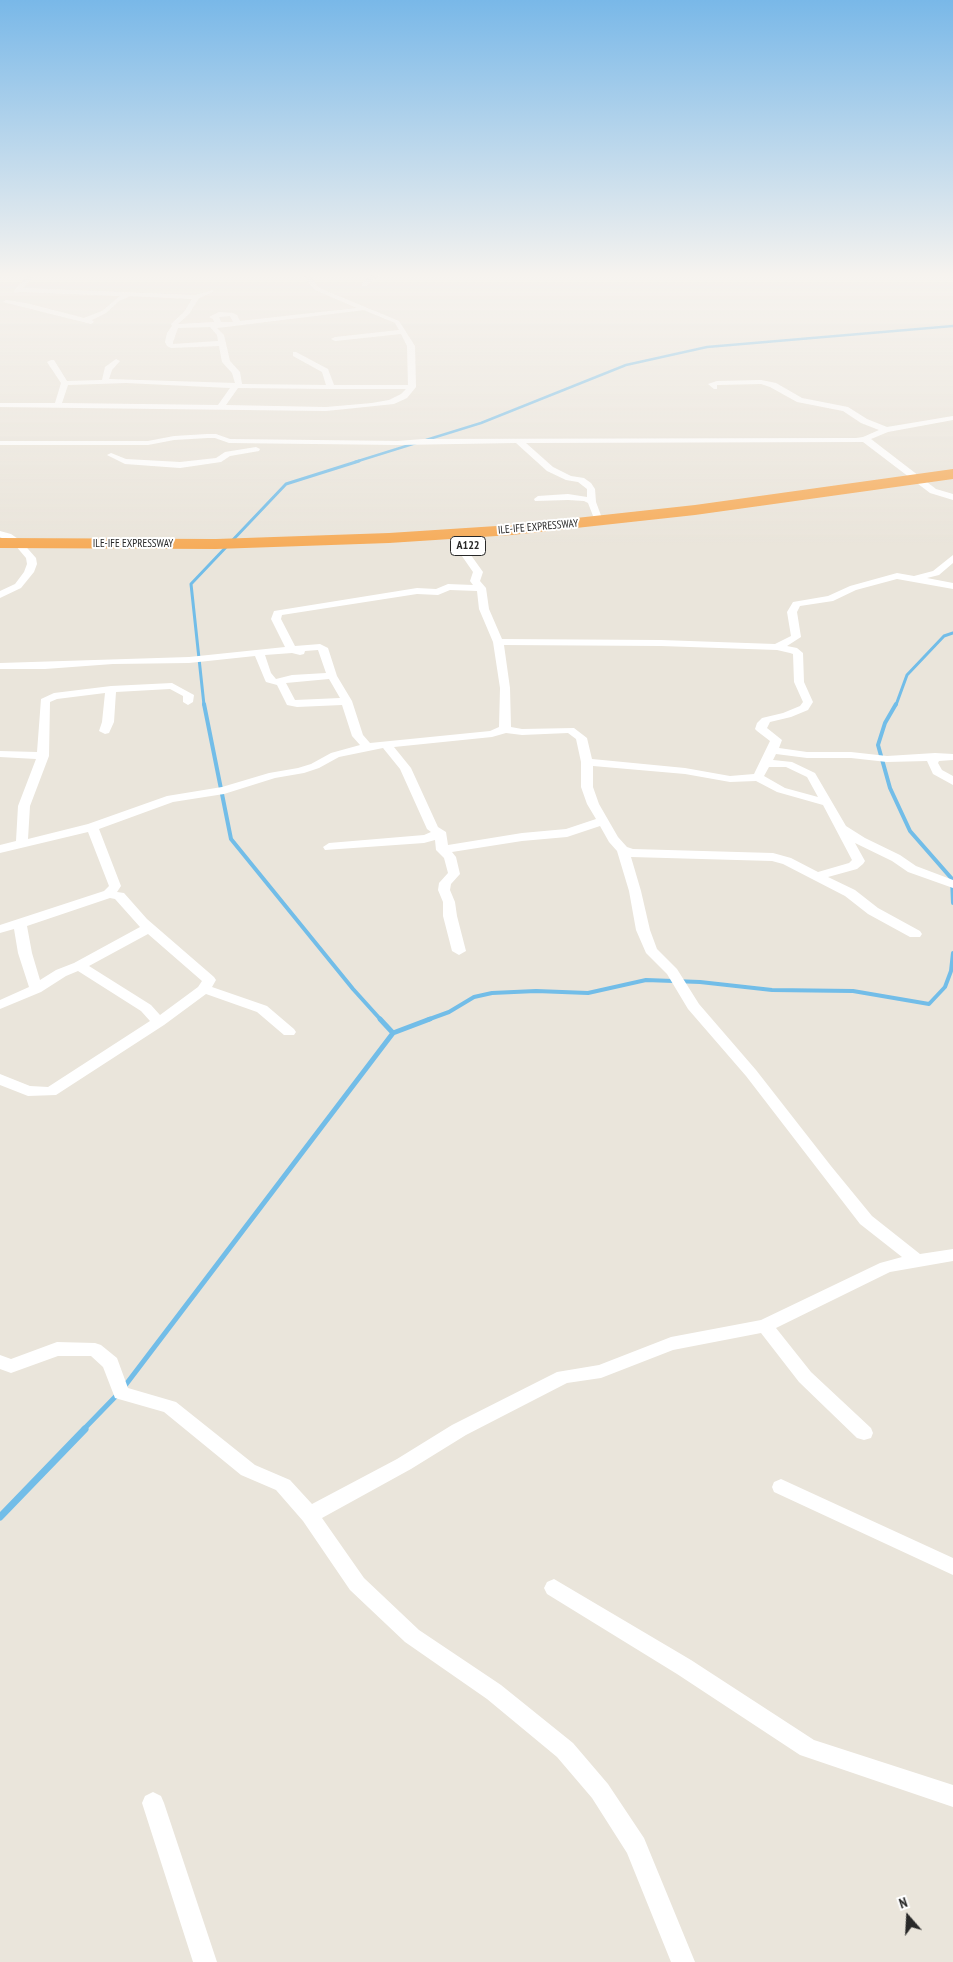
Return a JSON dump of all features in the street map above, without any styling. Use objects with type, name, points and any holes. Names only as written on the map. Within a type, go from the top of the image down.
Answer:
[{"type":"highway","name":"ILE-IFE EXPRESSWAY","points":[[0,556],[127,559],[252,557],[460,546],[695,510],[953,474]]},
{"type":"highway","name":"ILE-IFE EXPRESSWAY","points":[[0,543],[216,544],[321,541],[597,526],[953,488]]},
{"type":"street","points":[[54,367],[65,383]]},
{"type":"street","points":[[105,381],[110,367]]},
{"type":"street","points":[[222,407],[239,383],[239,377],[230,367]]},
{"type":"street","points":[[317,367],[325,371],[331,387]]},
{"type":"street","points":[[0,405],[354,408],[391,402],[404,396],[412,387],[412,367]]},
{"type":"street","points":[[65,383],[105,381],[236,386],[412,387]]},
{"type":"street","points":[[714,387],[712,384],[717,383],[762,382],[773,385],[800,400],[845,409],[864,421],[886,430]]},
{"type":"street","points":[[58,405],[65,383]]},
{"type":"street","points":[[0,443],[148,443],[174,438],[216,436],[223,440],[264,442],[398,443],[865,439],[886,430],[953,418]]},
{"type":"street","points":[[865,439],[903,466],[933,491],[953,496]]},
{"type":"street","points":[[519,441],[550,469],[569,478],[582,480],[591,488],[597,526]]},
{"type":"street","points":[[126,442],[108,457],[125,461],[180,465],[218,460],[228,454],[261,448],[265,446],[264,442]]},
{"type":"street","points":[[538,499],[568,497],[586,499],[592,502]]},
{"type":"street","points":[[0,534],[8,536],[18,544],[30,558],[32,564],[29,572],[18,586],[0,595]]},
{"type":"street","points":[[460,546],[478,572],[475,581],[481,588],[484,610],[498,642],[506,688],[504,729]]},
{"type":"street","points":[[916,578],[936,573],[953,558]]},
{"type":"street","points":[[777,647],[796,637],[792,612],[796,604],[830,599],[853,588],[897,576],[953,586]]},
{"type":"street","points":[[291,649],[276,619],[278,613],[417,591],[438,592],[448,588],[481,588]]},
{"type":"street","points":[[498,642],[661,643],[777,647],[793,650],[798,653],[799,682],[808,702],[804,708],[787,715],[766,720],[763,723],[762,728],[776,740],[767,763],[758,777]]},
{"type":"street","points":[[0,666],[189,660],[291,649],[324,659],[346,701],[358,736],[367,747]]},
{"type":"street","points":[[259,652],[270,680],[275,682],[332,676]]},
{"type":"street","points":[[280,680],[291,702],[297,704],[346,701]]},
{"type":"street","points":[[22,844],[24,806],[44,756],[46,701],[54,696],[172,686],[189,695],[188,702]]},
{"type":"street","points":[[105,731],[108,722],[111,690]]},
{"type":"street","points":[[0,849],[92,827],[146,809],[157,803],[224,790],[273,774],[300,771],[315,766],[335,755],[367,747],[473,734],[492,734],[504,729],[522,732],[570,730],[581,738],[587,762],[587,787],[593,804],[613,839],[623,850],[636,891],[643,930],[651,950],[672,972],[693,1006],[751,1073],[866,1220],[917,1260]]},
{"type":"street","points":[[386,744],[405,768],[433,829],[440,832]]},
{"type":"street","points":[[772,750],[807,755],[851,755],[887,759],[914,760],[934,756],[953,757]]},
{"type":"street","points":[[0,754],[44,756]]},
{"type":"street","points":[[934,756],[932,763],[938,772],[953,781]]},
{"type":"street","points":[[587,762],[685,771],[730,779],[758,777],[781,790],[828,803]]},
{"type":"street","points":[[767,763],[788,764],[810,775],[841,827],[856,843],[896,858],[912,869],[953,884]]},
{"type":"street","points":[[442,850],[522,837],[567,833],[603,820]]},
{"type":"street","points":[[92,827],[115,886],[109,894]]},
{"type":"street","points":[[329,847],[424,839],[440,832]]},
{"type":"street","points":[[440,832],[442,850],[450,858],[454,874],[445,883],[444,890],[449,902],[450,916],[459,951]]},
{"type":"street","points":[[817,876],[852,866],[859,861],[856,843]]},
{"type":"street","points":[[623,850],[632,853],[773,858],[788,861],[850,893],[873,911],[915,934]]},
{"type":"street","points":[[0,929],[109,894],[119,896],[149,928],[209,980],[204,988],[159,1022],[51,1092],[28,1091],[1,1081]]},
{"type":"street","points":[[20,924],[25,953],[36,989]]},
{"type":"street","points":[[0,1005],[36,989],[61,973],[80,966],[149,928]]},
{"type":"street","points":[[80,966],[146,1008],[159,1022]]},
{"type":"street","points":[[204,988],[262,1009],[289,1032]]},
{"type":"street","points":[[310,1515],[404,1464],[459,1430],[563,1377],[601,1371],[671,1344],[764,1326],[886,1267],[953,1255]]},
{"type":"street","points":[[764,1326],[805,1377],[864,1433]]},
{"type":"street","points":[[0,1362],[11,1366],[56,1349],[95,1350],[111,1363],[121,1393],[170,1407],[248,1470],[284,1485],[310,1515],[357,1584],[412,1636],[494,1692],[565,1750],[594,1784],[636,1846],[683,1962]]},
{"type":"street","points":[[781,1487],[953,1568]]},
{"type":"street","points":[[554,1588],[684,1667],[808,1748],[953,1796]]},
{"type":"street","points":[[153,1803],[205,1962]]},
{"type":"waterway","points":[[426,440],[481,423],[622,367]]},
{"type":"waterway","points":[[355,462],[416,443]]},
{"type":"waterway","points":[[204,705],[191,584],[286,484],[359,461]]},
{"type":"waterway","points":[[896,705],[907,675],[944,636],[953,633]]},
{"type":"waterway","points":[[204,704],[231,839],[353,989],[381,1020]]},
{"type":"waterway","points":[[896,704],[885,723],[878,745],[890,788],[910,831],[952,879],[953,903]]},
{"type":"waterway","points":[[427,1020],[449,1012],[474,997],[492,993],[536,991],[588,993],[646,980],[700,982],[772,990],[853,991],[929,1004],[945,987],[951,971],[953,953]]},
{"type":"waterway","points":[[380,1019],[393,1033]]},
{"type":"waterway","points":[[393,1033],[430,1019]]},
{"type":"waterway","points":[[124,1387],[393,1033]]},
{"type":"waterway","points":[[83,1430],[117,1395]]},
{"type":"waterway","points":[[0,1517],[85,1429]]}]
